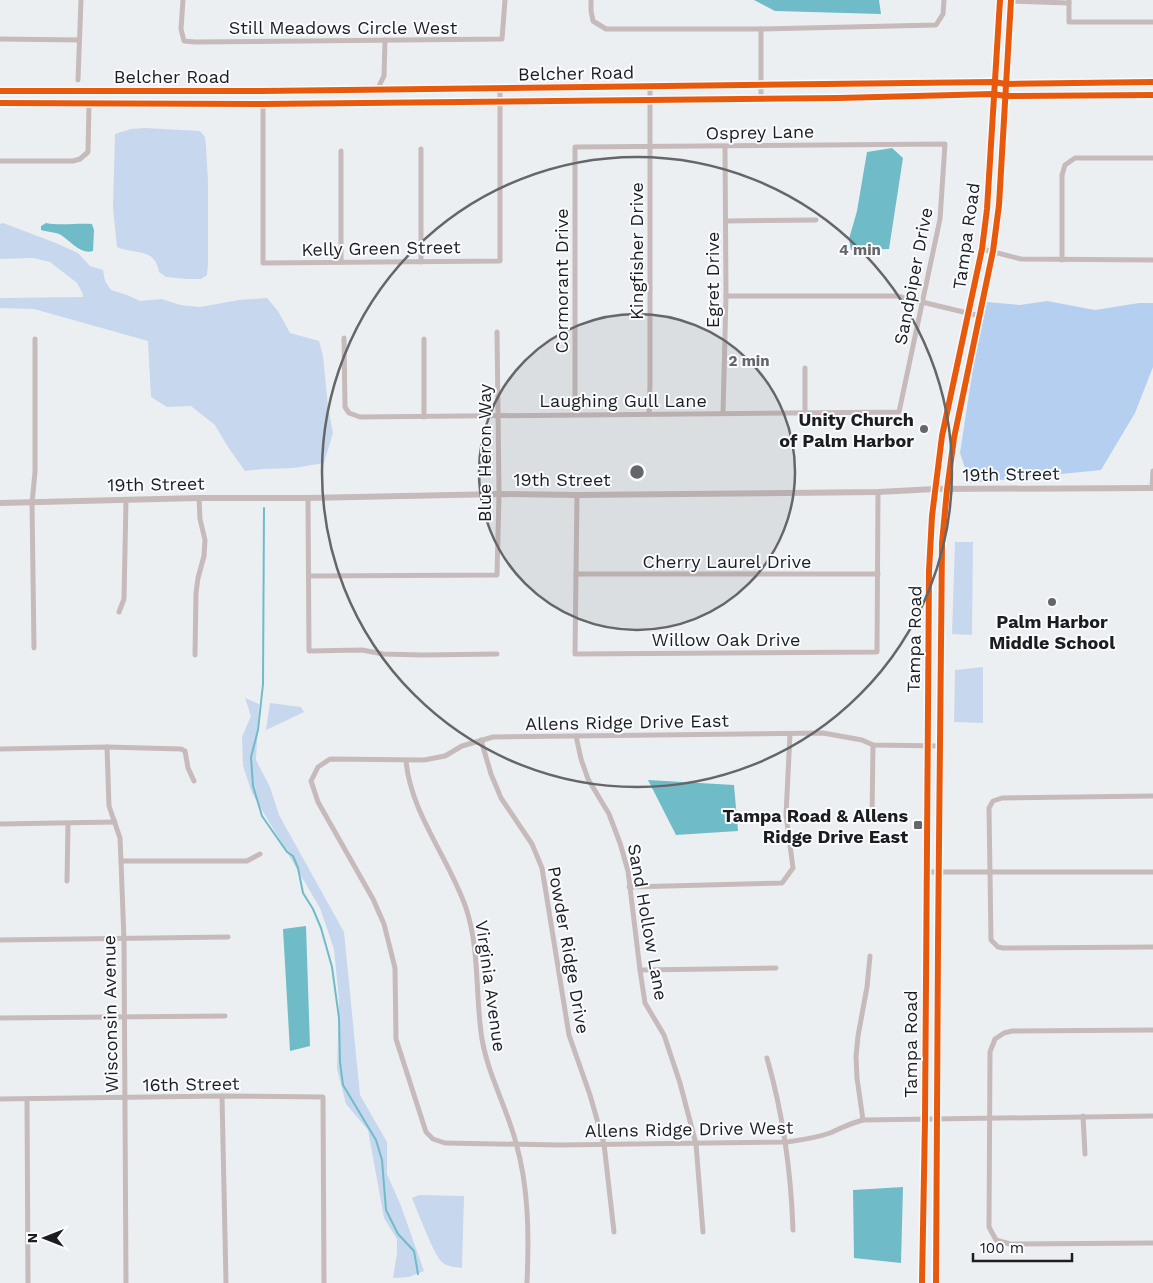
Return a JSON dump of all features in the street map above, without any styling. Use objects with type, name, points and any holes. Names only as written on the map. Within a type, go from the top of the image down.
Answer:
[{"type":"main road","name":"Tampa Road","points":[[922,1283],[930,543],[942,436],[982,250],[990,170],[1000,0]]},
{"type":"main road","name":"Tampa Road","points":[[936,1283],[942,543],[954,438],[993,251],[999,205],[1011,0]]},
{"type":"main road","name":"Belcher Road","points":[[0,90],[377,90],[994,82],[1006,84],[1153,82]]},
{"type":"main road","name":"Belcher Road","points":[[0,103],[262,104],[839,98],[993,94],[1005,96],[1153,95]]},
{"type":"main road","points":[[928,653],[940,653]]},
{"type":"street","points":[[78,80],[81,0]]},
{"type":"street","name":"Still Meadows Circle West","points":[[183,0],[181,30],[184,40],[196,42],[502,39],[505,0]]},
{"type":"street","points":[[591,0],[590,11],[593,21],[606,28],[761,29],[936,25],[943,14],[944,0]]},
{"type":"street","points":[[1011,0],[1069,2],[1069,22],[1153,22]]},
{"type":"street","points":[[761,29],[761,99]]},
{"type":"street","points":[[0,39],[79,40]]},
{"type":"street","points":[[377,90],[384,76],[385,40]]},
{"type":"street","name":"Kingfisher Drive","points":[[649,414],[650,87]]},
{"type":"street","points":[[500,89],[500,101]]},
{"type":"street","name":"Kelly Green Street","points":[[262,104],[263,263],[421,262],[500,260],[500,101]]},
{"type":"street","points":[[0,161],[73,161],[80,159],[88,152],[89,104]]},
{"type":"street","name":"Osprey Lane","points":[[575,147],[945,144]]},
{"type":"street","name":"Sandpiper Drive","points":[[898,412],[940,219],[945,144]]},
{"type":"street","name":"Cormorant Drive","points":[[575,147],[575,415]]},
{"type":"street","name":"Egret Drive","points":[[724,413],[726,296],[725,147]]},
{"type":"street","points":[[421,149],[421,262]]},
{"type":"street","points":[[341,151],[341,262]]},
{"type":"street","points":[[1062,260],[1062,175],[1065,164],[1075,158],[1153,158]]},
{"type":"street","points":[[726,221],[816,220]]},
{"type":"street","points":[[982,250],[1021,259],[1153,260]]},
{"type":"street","points":[[726,296],[897,296],[980,316]]},
{"type":"street","name":"Blue Heron Way","points":[[309,576],[497,575],[499,494],[498,332]]},
{"type":"street","name":"Laughing Gull Lane","points":[[344,338],[345,407],[348,413],[360,417],[898,412]]},
{"type":"street","points":[[34,648],[32,503],[35,435],[35,339]]},
{"type":"street","points":[[424,339],[424,417]]},
{"type":"street","points":[[805,368],[805,413]]},
{"type":"street","points":[[1152,488],[1153,471]]},
{"type":"street","name":"19th Street","points":[[0,503],[499,494],[577,495],[1152,488]]},
{"type":"street","name":"Willow Oak Drive","points":[[577,495],[575,654],[877,652],[878,492]]},
{"type":"street","points":[[195,656],[196,593],[204,556],[205,540],[200,519],[199,498]]},
{"type":"street","points":[[308,498],[309,650],[362,650],[383,654],[422,655],[497,654]]},
{"type":"street","points":[[119,612],[124,599],[126,500]]},
{"type":"street","name":"Cherry Laurel Drive","points":[[576,574],[878,574]]},
{"type":"street","name":"Allens Ridge Drive East","points":[[438,1142],[426,1132],[396,1039],[395,968],[384,924],[373,899],[318,802],[311,781],[318,767],[330,759],[406,761],[445,756],[462,746],[493,737],[823,733],[862,740],[873,745],[940,746]]},
{"type":"street","points":[[629,887],[782,883],[793,868],[786,815],[790,734]]},
{"type":"street","name":"Sand Hollow Lane","points":[[576,736],[588,779],[606,809],[620,843],[628,871],[645,1003],[664,1035],[683,1091],[696,1144],[703,1232]]},
{"type":"street","name":"Powder Ridge Drive","points":[[481,740],[491,774],[501,798],[532,844],[542,868],[569,1035],[590,1095],[604,1144],[614,1232]]},
{"type":"street","points":[[872,818],[873,745]]},
{"type":"street","points":[[0,749],[107,747],[181,749],[185,751],[188,768],[194,781]]},
{"type":"street","name":"Wisconsin Avenue","points":[[107,747],[109,806],[120,838],[122,861],[126,1283]]},
{"type":"street","name":"Virginia Avenue","points":[[406,761],[407,776],[414,798],[450,869],[466,909],[477,965],[478,1011],[482,1041],[494,1083],[505,1108],[517,1145],[524,1182],[528,1283]]},
{"type":"street","points":[[1153,796],[1002,798],[993,802],[989,808],[991,940],[998,947],[1153,947]]},
{"type":"street","points":[[0,824],[115,822]]},
{"type":"street","points":[[67,881],[68,823]]},
{"type":"street","points":[[122,861],[247,861],[260,854]]},
{"type":"street","points":[[927,872],[1153,872]]},
{"type":"street","points":[[0,940],[124,940],[228,937]]},
{"type":"street","points":[[863,1120],[856,1056],[870,956]]},
{"type":"street","points":[[640,970],[776,968]]},
{"type":"street","points":[[0,1018],[225,1016]]},
{"type":"street","points":[[1153,1030],[1012,1031],[1004,1033],[995,1039],[990,1052],[988,1118],[989,1227],[996,1240],[1010,1244],[1153,1243]]},
{"type":"street","points":[[767,1058],[774,1080],[787,1142],[793,1230]]},
{"type":"street","points":[[222,1096],[226,1283]]},
{"type":"street","name":"16th Street","points":[[0,1099],[222,1096],[323,1097],[324,1283]]},
{"type":"street","points":[[27,1099],[28,1283]]},
{"type":"street","points":[[1083,1116],[1085,1154]]},
{"type":"street","name":"Allens Ridge Drive West","points":[[438,1142],[445,1144],[517,1145],[787,1142],[807,1140],[828,1134],[849,1123],[863,1120],[1153,1116]]},
{"type":"shaded area","points":[[754,0],[879,0],[881,14],[775,11]]},
{"type":"shaded area","points":[[131,129],[200,131],[205,137],[208,181],[208,264],[207,275],[201,279],[166,277],[159,272],[157,264],[149,255],[117,247],[113,208],[115,134]]},
{"type":"shaded area","points":[[892,148],[903,158],[889,249],[851,250],[849,239],[857,211],[867,152]]},
{"type":"shaded area","points":[[3,223],[78,253],[90,266],[103,270],[105,281],[111,290],[140,301],[162,299],[180,305],[200,307],[239,300],[267,298],[278,311],[290,333],[319,341],[323,356],[333,433],[324,463],[294,468],[245,471],[215,425],[191,406],[167,407],[151,397],[148,341],[34,309],[0,308],[0,298],[83,297],[77,283],[50,262],[33,258],[0,259],[0,224]]},
{"type":"shaded area","points":[[46,223],[92,224],[94,230],[93,251],[84,251],[59,234],[41,230],[41,226]]},
{"type":"shaded area","points":[[1047,301],[1095,310],[1139,303],[1153,303],[1153,367],[1135,413],[1101,470],[970,483],[960,453],[974,361],[987,302],[1020,305]]},
{"type":"shaded area","points":[[955,542],[973,542],[972,635],[952,634]]},
{"type":"shaded area","points":[[983,667],[983,723],[954,722],[955,670]]},
{"type":"shaded area","points":[[245,698],[259,704],[256,760],[270,787],[279,815],[344,932],[360,1095],[387,1142],[387,1174],[401,1206],[424,1271],[409,1277],[393,1278],[397,1239],[384,1218],[368,1130],[346,1104],[337,1069],[339,1001],[334,949],[320,908],[252,793],[243,766],[242,737],[251,716]]},
{"type":"shaded area","points":[[270,703],[301,707],[304,712],[266,730]]},
{"type":"shaded area","points":[[648,780],[734,785],[738,831],[676,835]]},
{"type":"shaded area","points":[[306,926],[310,1046],[290,1051],[283,929]]},
{"type":"shaded area","points":[[903,1187],[901,1263],[854,1258],[853,1190]]},
{"type":"shaded area","points":[[419,1195],[464,1196],[462,1268],[452,1267],[443,1263],[435,1252],[412,1198]]},
{"type":"waterway","points":[[264,508],[263,684],[258,730],[251,757],[253,786],[262,816],[287,852],[293,856],[298,868],[303,893],[313,909],[321,928],[332,967],[339,1018],[340,1062],[343,1085],[376,1140],[382,1160],[386,1210],[398,1234],[414,1251],[418,1274]]},
{"type":"cycle path","points":[[922,1283],[929,571],[932,516],[942,436],[982,249],[987,209],[1000,0]]},
{"type":"cycle path","points":[[936,1283],[942,543],[954,438],[993,251],[999,205],[1011,0]]},
{"type":"cycle path","points":[[0,91],[262,91],[994,82],[1006,84],[1153,82]]},
{"type":"cycle path","points":[[0,103],[263,104],[839,98],[993,94],[1005,96],[1153,95]]},
{"type":"place","name":"Unity Church of Palm Harbor","points":[[924,429]]},
{"type":"place","name":"Palm Harbor Middle School","points":[[1052,602]]},
{"type":"place","name":"Tampa Road & Allens Ridge Drive East","points":[[918,825]]}]
